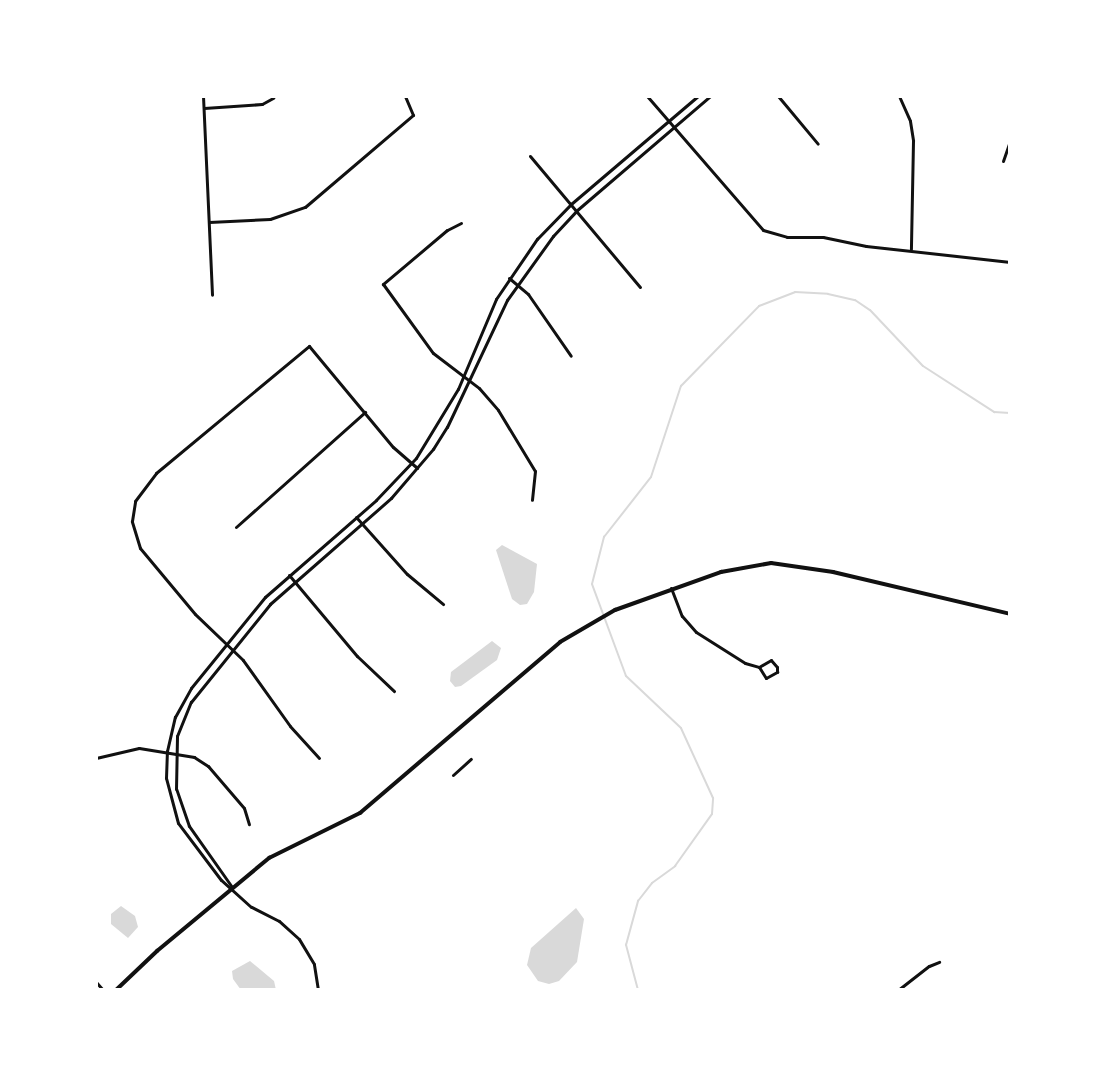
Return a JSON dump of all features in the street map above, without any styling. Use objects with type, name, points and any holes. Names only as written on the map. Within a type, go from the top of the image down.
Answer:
[{"type":"street","points":[[203,96],[212,295]]},
{"type":"street","points":[[209,222],[270,219],[305,207],[413,115],[405,96]]},
{"type":"street","points":[[647,96],[763,230],[787,237],[823,237],[1010,262]]},
{"type":"street","points":[[318,990],[314,964],[299,939],[279,921],[246,903],[198,854],[178,823],[168,791],[167,751],[183,701],[226,643],[289,575],[356,517],[411,463],[438,426],[463,378],[490,312],[509,278],[537,239],[571,204],[698,96]]},
{"type":"street","points":[[232,887],[185,817],[176,789],[175,752],[180,724],[191,702],[270,604],[362,524],[417,468],[447,427],[517,283],[532,261],[576,211],[710,96]]},
{"type":"street","points":[[778,96],[818,144]]},
{"type":"street","points":[[899,96],[910,121],[913,141],[911,251]]},
{"type":"street","points":[[204,108],[253,105],[273,98]]},
{"type":"street","points":[[1003,161],[1010,141]]},
{"type":"street","points":[[530,156],[640,287]]},
{"type":"street","points":[[461,223],[383,284],[433,353],[490,398],[529,457],[536,482],[532,500]]},
{"type":"street","points":[[509,278],[517,283],[571,356]]},
{"type":"street","points":[[319,758],[232,649],[140,548],[132,521],[139,493],[156,473],[309,346],[417,468]]},
{"type":"street","points":[[236,527],[365,412]]},
{"type":"street","points":[[356,517],[397,564],[443,604]]},
{"type":"street","points":[[116,990],[232,887],[286,847],[342,825],[371,805],[560,642],[615,610],[671,588],[741,567],[787,564],[1010,614]]},
{"type":"street","points":[[289,575],[357,656],[394,691]]},
{"type":"street","points":[[671,588],[682,616],[696,632],[737,659],[759,667],[766,678],[777,672],[771,660],[759,667]]},
{"type":"street","points":[[96,758],[126,749],[167,751],[194,757],[208,766],[244,808],[249,824]]},
{"type":"street","points":[[453,775],[471,759]]},
{"type":"street","points":[[898,990],[939,962]]},
{"type":"street","points":[[96,982],[103,990]]},
{"type":"street","points":[[349,990],[376,990]]},
{"type":"shaded area","points":[[502,545],[537,564],[534,592],[527,604],[520,605],[512,599],[496,550]]},
{"type":"shaded area","points":[[492,641],[501,648],[497,660],[461,686],[455,687],[450,681],[451,672]]},
{"type":"shaded area","points":[[121,906],[135,916],[138,927],[128,938],[111,924],[111,914]]},
{"type":"shaded area","points":[[576,908],[584,919],[577,962],[559,981],[549,984],[538,981],[527,965],[531,948]]},
{"type":"shaded area","points":[[250,961],[274,981],[276,990],[241,990],[233,979],[232,971]]},
{"type":"waterway","points":[[638,990],[626,945],[638,901],[652,883],[675,866],[712,814],[713,798],[681,728],[626,676],[592,584],[604,537],[651,477],[681,386],[759,306],[795,292],[828,294],[855,300],[870,310],[923,366],[994,412],[1010,413]]}]
